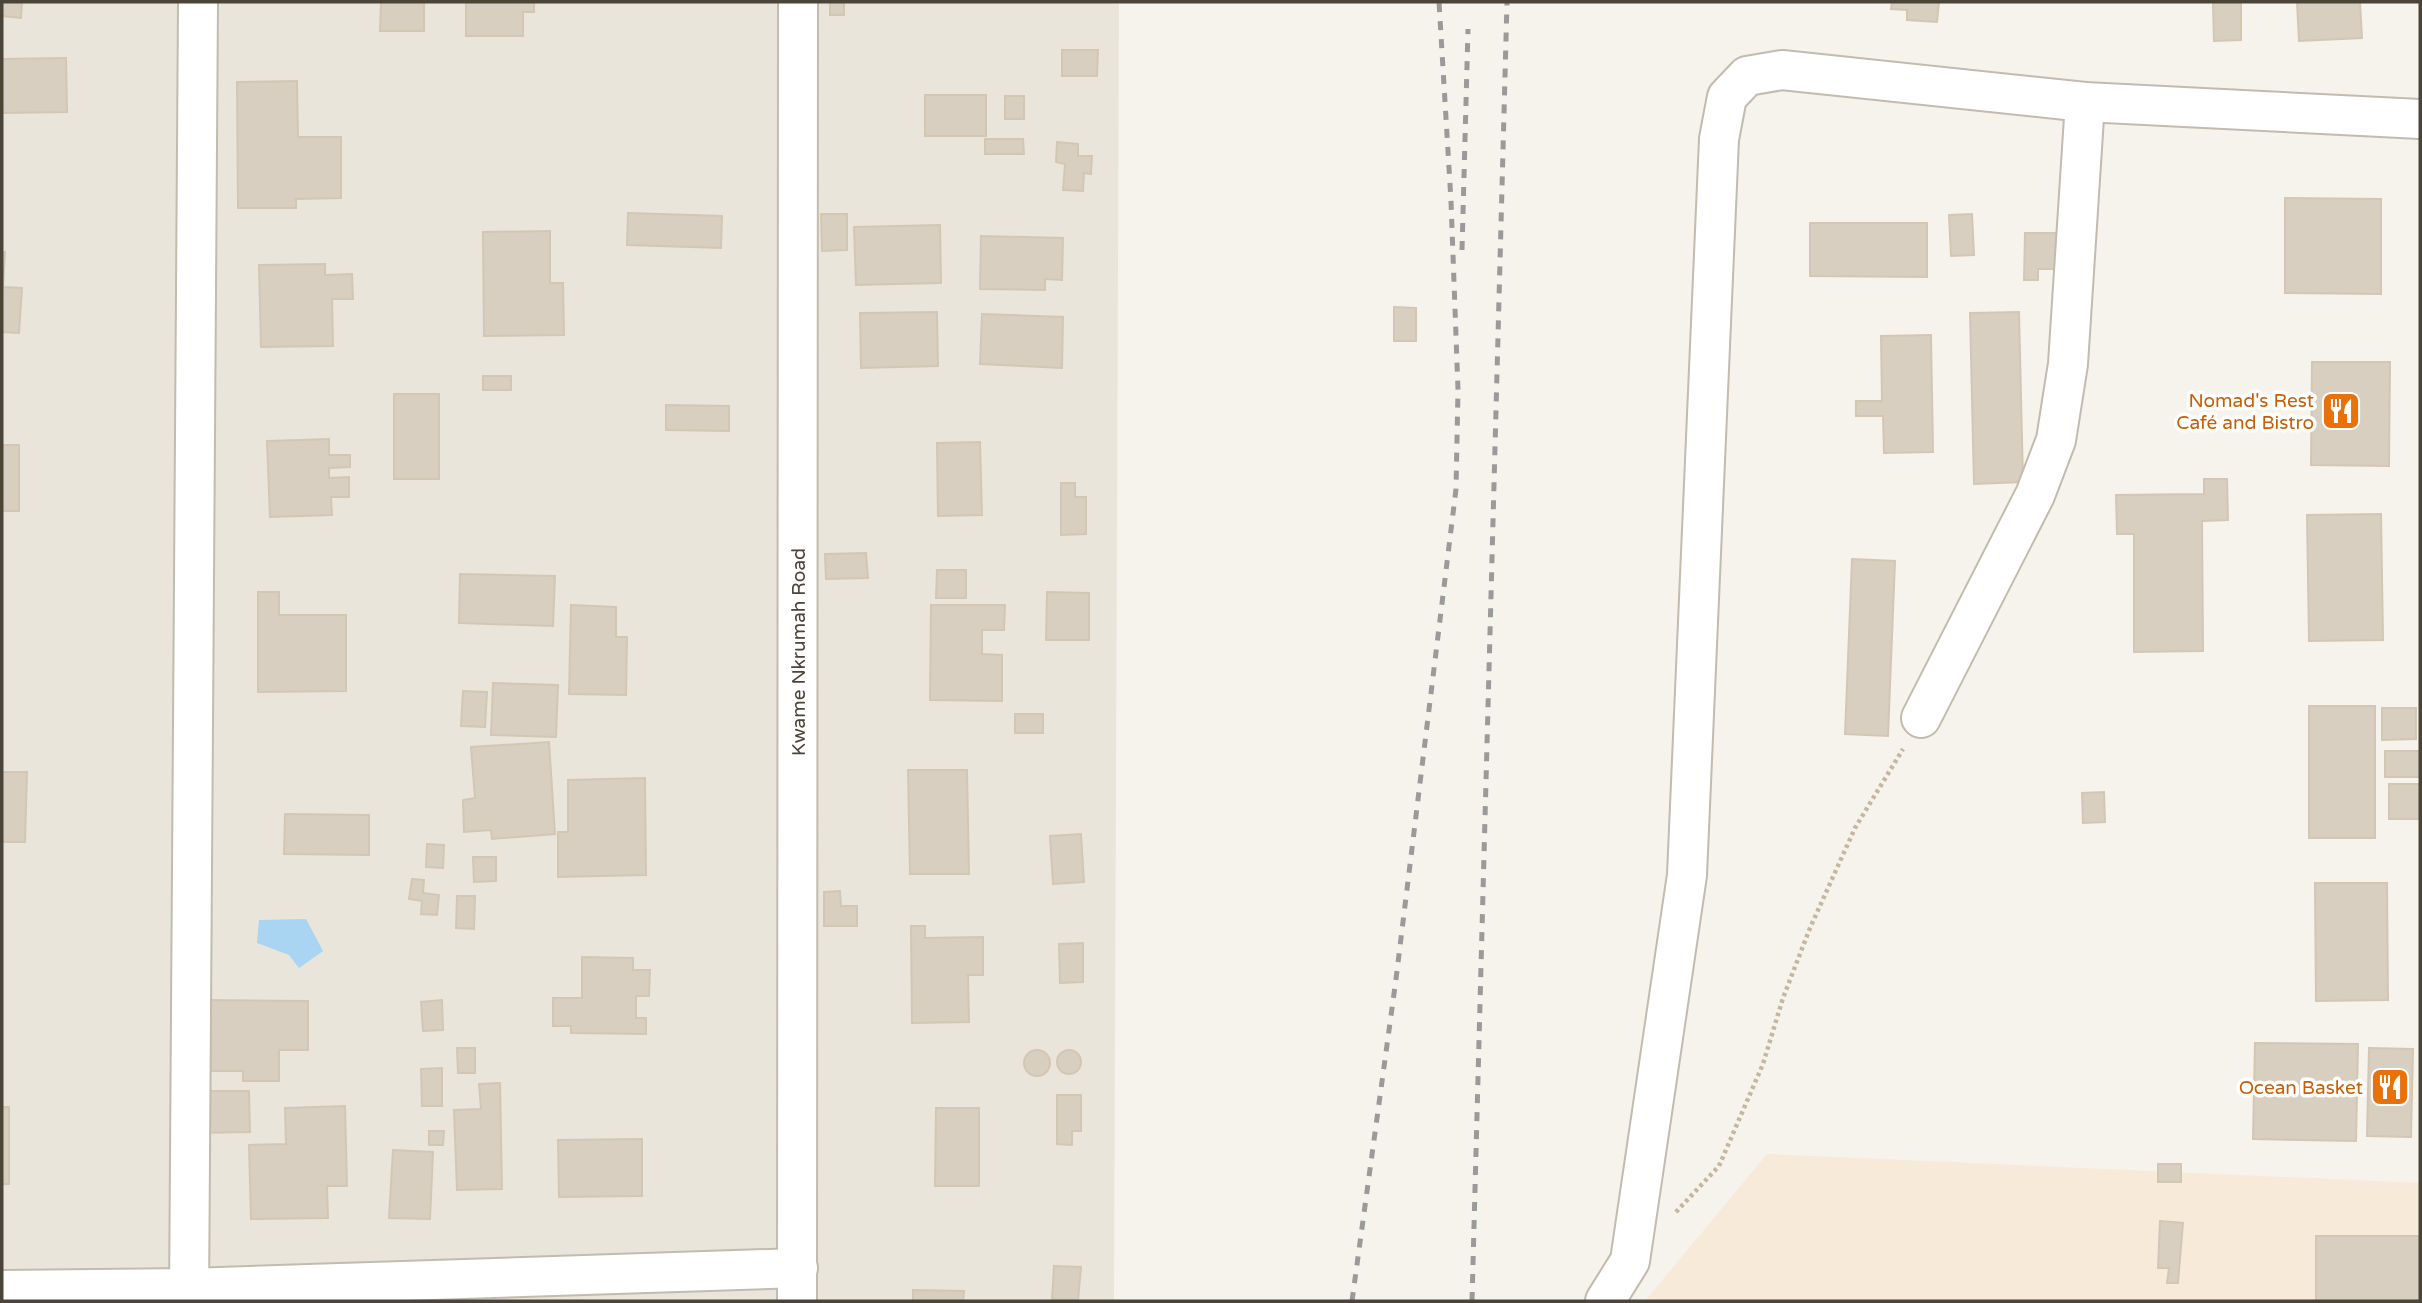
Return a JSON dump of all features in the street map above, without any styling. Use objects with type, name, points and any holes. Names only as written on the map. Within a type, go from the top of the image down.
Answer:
[{"type":"street","points":[[189,1295],[198,2]]},
{"type":"street","name":"Kwame Nkrumah Road","points":[[797,1285],[798,2]]},
{"type":"street","points":[[1605,1301],[1630,1261],[1687,875],[1719,139],[1727,97],[1747,76],[1782,70],[2085,102],[2420,119]]},
{"type":"street","points":[[1921,718],[2035,495],[2056,440],[2068,364],[2085,102]]},
{"type":"street","points":[[2,1290],[189,1295],[797,1285]]},
{"type":"path","points":[[1674,1214],[1719,1166],[1763,1064],[1783,998],[1810,928],[1854,828],[1921,718]]},
{"type":"shaded area","points":[[2,2],[1119,2],[1114,1301],[2,1301]]},
{"type":"shaded area","points":[[1767,1154],[2420,1183],[2420,1301],[1645,1301]]},
{"type":"water","points":[[306,919],[323,951],[299,968],[289,955],[257,943],[259,920]]},
{"type":"building","points":[[2,2],[22,2],[21,18],[2,16]]},
{"type":"building","points":[[381,2],[424,2],[424,31],[380,31]]},
{"type":"building","points":[[466,2],[534,2],[534,12],[523,12],[523,36],[466,36]]},
{"type":"building","points":[[830,2],[844,2],[844,15],[830,15]]},
{"type":"building","points":[[1892,2],[1939,2],[1937,22],[1907,20],[1907,10],[1891,9]]},
{"type":"building","points":[[2213,2],[2241,2],[2241,40],[2214,41]]},
{"type":"building","points":[[2297,2],[2360,2],[2362,38],[2299,41]]},
{"type":"building","points":[[1062,50],[1098,50],[1097,76],[1062,76]]},
{"type":"building","points":[[66,58],[67,112],[2,113],[2,59]]},
{"type":"building","points":[[297,81],[298,137],[341,137],[341,198],[296,199],[296,208],[238,208],[237,82]]},
{"type":"building","points":[[925,95],[986,95],[986,136],[925,136]]},
{"type":"building","points":[[1005,96],[1024,96],[1024,119],[1005,119]]},
{"type":"building","points":[[985,139],[1023,139],[1024,154],[985,154]]},
{"type":"building","points":[[1057,142],[1078,144],[1078,156],[1092,156],[1091,174],[1084,173],[1083,191],[1063,190],[1065,164],[1056,162]]},
{"type":"building","points":[[2285,198],[2381,199],[2381,294],[2285,293]]},
{"type":"building","points":[[628,213],[722,216],[721,248],[627,245]]},
{"type":"building","points":[[821,214],[847,214],[847,250],[822,251]]},
{"type":"building","points":[[1972,214],[1974,255],[1951,256],[1949,215]]},
{"type":"building","points":[[1810,223],[1927,223],[1927,277],[1810,276]]},
{"type":"building","points":[[940,225],[941,283],[856,285],[854,227]]},
{"type":"building","points":[[550,231],[550,283],[563,283],[564,335],[484,336],[483,232]]},
{"type":"building","points":[[2025,233],[2076,233],[2060,269],[2038,269],[2038,280],[2024,280]]},
{"type":"building","points":[[981,236],[1063,238],[1062,280],[1045,279],[1045,290],[980,289]]},
{"type":"building","points":[[2,252],[5,252],[3,287],[22,288],[19,333],[2,332]]},
{"type":"building","points":[[325,264],[325,275],[352,274],[353,299],[332,299],[333,346],[261,347],[259,265]]},
{"type":"building","points":[[1394,307],[1416,308],[1416,341],[1394,341]]},
{"type":"building","points":[[937,312],[938,366],[861,368],[860,313]]},
{"type":"building","points":[[2019,312],[2023,482],[1974,484],[1970,313]]},
{"type":"building","points":[[982,314],[1063,317],[1062,368],[980,364]]},
{"type":"building","points":[[1931,335],[1933,452],[1884,453],[1883,416],[1856,416],[1856,401],[1882,401],[1881,336]]},
{"type":"building","points":[[2312,362],[2390,362],[2389,466],[2311,465]]},
{"type":"building","points":[[483,376],[511,376],[511,390],[483,390]]},
{"type":"building","points":[[394,394],[439,394],[439,479],[394,479]]},
{"type":"building","points":[[666,405],[729,406],[729,431],[666,430]]},
{"type":"building","points":[[329,439],[329,455],[350,455],[350,467],[329,468],[329,478],[349,477],[349,497],[331,497],[332,515],[270,517],[267,441]]},
{"type":"building","points":[[980,442],[982,515],[938,516],[937,443]]},
{"type":"building","points":[[2,445],[19,445],[19,511],[2,511]]},
{"type":"building","points":[[2204,479],[2227,479],[2228,520],[2202,521],[2203,651],[2134,652],[2134,534],[2117,534],[2116,495],[2204,494]]},
{"type":"building","points":[[1061,483],[1075,483],[1075,497],[1086,497],[1086,534],[1061,535]]},
{"type":"building","points":[[2381,514],[2383,640],[2309,641],[2307,515]]},
{"type":"building","points":[[866,553],[868,578],[826,579],[825,554]]},
{"type":"building","points":[[1852,559],[1895,561],[1888,736],[1845,734]]},
{"type":"building","points":[[937,570],[966,570],[966,598],[936,598]]},
{"type":"building","points":[[460,574],[555,576],[553,626],[459,623]]},
{"type":"building","points":[[258,592],[279,592],[279,615],[346,615],[346,691],[258,692]]},
{"type":"building","points":[[1047,592],[1089,593],[1089,640],[1046,640]]},
{"type":"building","points":[[571,605],[616,607],[616,637],[627,637],[626,695],[569,694]]},
{"type":"building","points":[[931,605],[1005,605],[1004,630],[982,630],[982,654],[1002,655],[1002,701],[930,700]]},
{"type":"building","points":[[493,683],[558,685],[556,737],[491,735]]},
{"type":"building","points":[[463,691],[487,692],[485,727],[461,726]]},
{"type":"building","points":[[2309,706],[2375,706],[2375,838],[2309,838]]},
{"type":"building","points":[[2382,708],[2416,708],[2416,739],[2382,740]]},
{"type":"building","points":[[1015,714],[1043,714],[1043,733],[1015,733]]},
{"type":"building","points":[[549,742],[555,834],[492,839],[491,830],[464,832],[463,800],[475,798],[471,747]]},
{"type":"building","points":[[2385,751],[2420,751],[2420,777],[2385,777]]},
{"type":"building","points":[[908,770],[967,770],[969,874],[910,874]]},
{"type":"building","points":[[2,772],[27,772],[25,842],[2,842]]},
{"type":"building","points":[[645,778],[646,875],[558,877],[558,832],[568,832],[568,780]]},
{"type":"building","points":[[2389,784],[2420,784],[2420,819],[2389,819]]},
{"type":"building","points":[[2104,792],[2105,822],[2083,823],[2082,793]]},
{"type":"building","points":[[285,814],[369,815],[369,855],[284,854]]},
{"type":"building","points":[[1081,834],[1084,882],[1053,884],[1050,836]]},
{"type":"building","points":[[427,844],[444,845],[443,868],[426,867]]},
{"type":"building","points":[[473,857],[496,857],[496,881],[474,882]]},
{"type":"building","points":[[412,879],[424,880],[423,893],[439,895],[437,915],[421,914],[422,901],[409,899]]},
{"type":"building","points":[[2315,883],[2387,883],[2388,1000],[2316,1001]]},
{"type":"building","points":[[840,891],[841,906],[857,906],[857,926],[824,926],[824,892]]},
{"type":"building","points":[[457,896],[475,896],[474,929],[456,928]]},
{"type":"building","points":[[911,926],[925,926],[925,938],[983,937],[983,975],[968,975],[969,1022],[912,1023]]},
{"type":"building","points":[[1083,943],[1083,982],[1060,983],[1059,944]]},
{"type":"building","points":[[582,957],[633,958],[633,970],[650,970],[649,996],[636,996],[636,1018],[646,1018],[646,1034],[571,1033],[571,1026],[553,1026],[553,998],[582,998]]},
{"type":"building","points":[[206,1000],[308,1001],[308,1050],[279,1050],[279,1081],[243,1081],[243,1071],[205,1071]]},
{"type":"building","points":[[442,1000],[443,1030],[423,1031],[421,1002]]},
{"type":"building","points":[[2255,1043],[2358,1044],[2356,1141],[2253,1139]]},
{"type":"building","points":[[457,1048],[475,1048],[475,1073],[458,1073]]},
{"type":"building","points":[[2369,1048],[2413,1049],[2411,1137],[2367,1136]]},
{"type":"building","points":[[1037,1050],[1046,1054],[1050,1063],[1046,1072],[1037,1076],[1028,1072],[1024,1063],[1028,1054]]},
{"type":"building","points":[[1069,1050],[1078,1053],[1081,1062],[1078,1071],[1069,1074],[1060,1071],[1057,1062],[1060,1053]]},
{"type":"building","points":[[442,1068],[442,1106],[422,1106],[421,1069]]},
{"type":"building","points":[[500,1083],[502,1189],[457,1190],[454,1110],[481,1109],[479,1084]]},
{"type":"building","points":[[197,1091],[249,1091],[250,1132],[197,1133]]},
{"type":"building","points":[[1057,1095],[1081,1095],[1081,1131],[1072,1131],[1072,1145],[1057,1144]]},
{"type":"building","points":[[345,1106],[347,1186],[327,1186],[328,1218],[251,1219],[249,1145],[286,1144],[285,1108]]},
{"type":"building","points":[[2,1107],[9,1107],[9,1184],[2,1184]]},
{"type":"building","points":[[936,1108],[979,1108],[979,1186],[935,1186]]},
{"type":"building","points":[[429,1131],[444,1131],[443,1145],[429,1145]]},
{"type":"building","points":[[642,1139],[642,1196],[559,1197],[558,1140]]},
{"type":"building","points":[[393,1150],[433,1152],[430,1219],[389,1218]]},
{"type":"building","points":[[2158,1164],[2181,1164],[2181,1182],[2158,1182]]},
{"type":"building","points":[[2160,1221],[2183,1223],[2178,1283],[2167,1283],[2169,1268],[2158,1268]]},
{"type":"building","points":[[2316,1236],[2420,1236],[2420,1301],[2316,1301]]},
{"type":"building","points":[[1054,1266],[1081,1267],[1078,1300],[1052,1299]]},
{"type":"building","points":[[913,1290],[964,1291],[963,1301],[913,1301]]},
{"type":"railway","points":[[1352,1301],[1396,979],[1456,489],[1458,390],[1451,201],[1439,2]]},
{"type":"railway","points":[[1472,1301],[1507,2]]},
{"type":"railway","points":[[1462,250],[1468,29]]},
{"type":"place","name":"Nomad's Rest Café and Bistro","points":[[2341,411]]},
{"type":"place","name":"Ocean Basket","points":[[2390,1087]]}]
